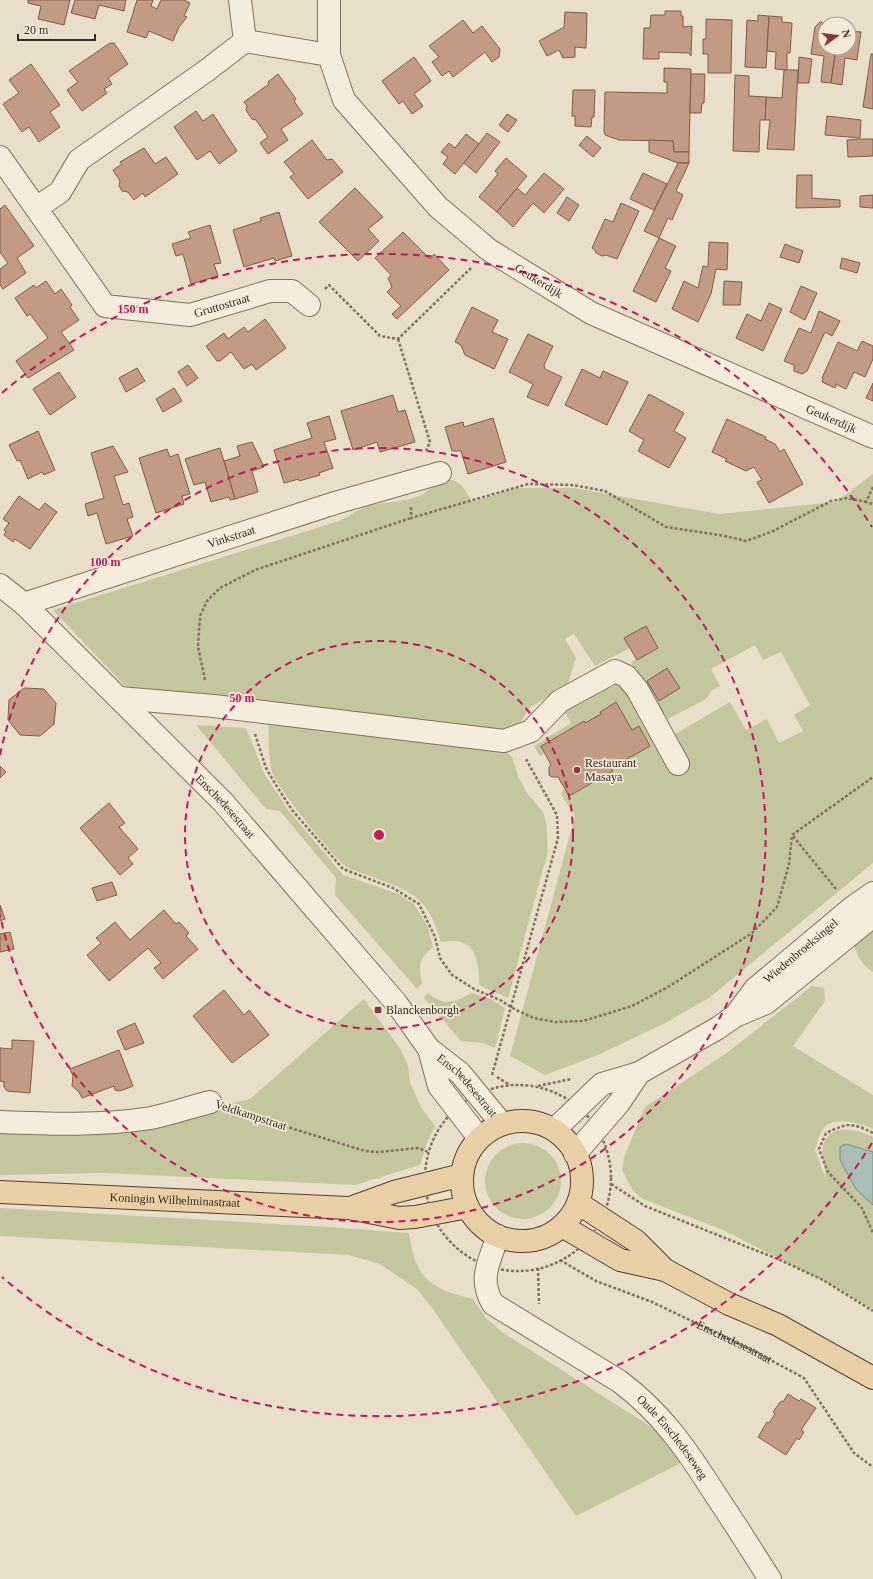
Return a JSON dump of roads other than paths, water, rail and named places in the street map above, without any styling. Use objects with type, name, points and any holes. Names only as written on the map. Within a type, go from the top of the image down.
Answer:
[{"type":"main road","points":[[515,1121],[528,1121],[542,1124],[554,1130],[566,1140],[575,1154],[581,1169],[582,1186],[578,1203],[571,1215],[562,1226],[548,1235],[532,1240],[515,1240],[498,1236],[486,1229],[476,1219],[468,1207],[463,1191],[462,1175],[465,1162],[479,1138],[502,1124],[515,1121]]},
{"type":"main road","name":"Koningin Wilhelminastraat","points":[[349,1208],[394,1192],[462,1175]]},
{"type":"main road","name":"Koningin Wilhelminastraat","points":[[0,1192],[349,1208],[399,1218],[468,1207]]},
{"type":"main road","points":[[578,1203],[636,1241],[665,1270]]},
{"type":"main road","points":[[562,1226],[620,1260],[665,1270],[729,1304],[778,1325],[873,1378]]},
{"type":"street","points":[[240,0],[245,41]]},
{"type":"street","name":"Geukerdijk","points":[[329,0],[329,55],[344,100],[438,207],[489,250],[591,313],[873,438]]},
{"type":"street","points":[[36,208],[60,192],[79,160],[206,71],[245,41],[329,55]]},
{"type":"street","name":"Gruttostraat","points":[[0,158],[105,306],[190,315],[270,291],[292,291],[309,305]]},
{"type":"street","name":"Vinkstraat","points":[[24,604],[335,503],[440,473]]},
{"type":"street","name":"Enschedesestraat","points":[[0,585],[24,604],[223,802],[397,1004],[429,1049],[460,1073],[502,1124]]},
{"type":"street","points":[[120,698],[214,706],[504,741],[531,731],[560,701],[615,671],[626,676],[637,689],[678,764]]},
{"type":"street","name":"Wiedenbroeksingel","points":[[735,1016],[754,990],[853,907],[873,893]]},
{"type":"street","name":"Wiedenbroeksingel","points":[[554,1130],[577,1106],[602,1084],[639,1073],[712,1032],[735,1016],[766,1003],[873,916]]},
{"type":"street","name":"Enschedesestraat","points":[[429,1049],[439,1086],[455,1109],[479,1138]]},
{"type":"street","name":"Wiedenbroeksingel","points":[[575,1154],[618,1103],[639,1073]]},
{"type":"street","name":"Veldkampstraat","points":[[0,1122],[69,1125],[151,1118],[210,1102]]},
{"type":"street","name":"Oude Enschedeseweg","points":[[498,1236],[487,1267],[485,1280],[486,1292],[493,1304],[619,1381],[638,1395],[654,1410],[685,1448],[770,1579]]},
{"type":"water","points":[[846,1144],[873,1152],[873,1205],[856,1189],[840,1160],[840,1147]]},
{"type":"place","name":"Restaurant Masaya","points":[[577,770]]},
{"type":"place","name":"Blanckenborgh","points":[[378,1010]]}]
